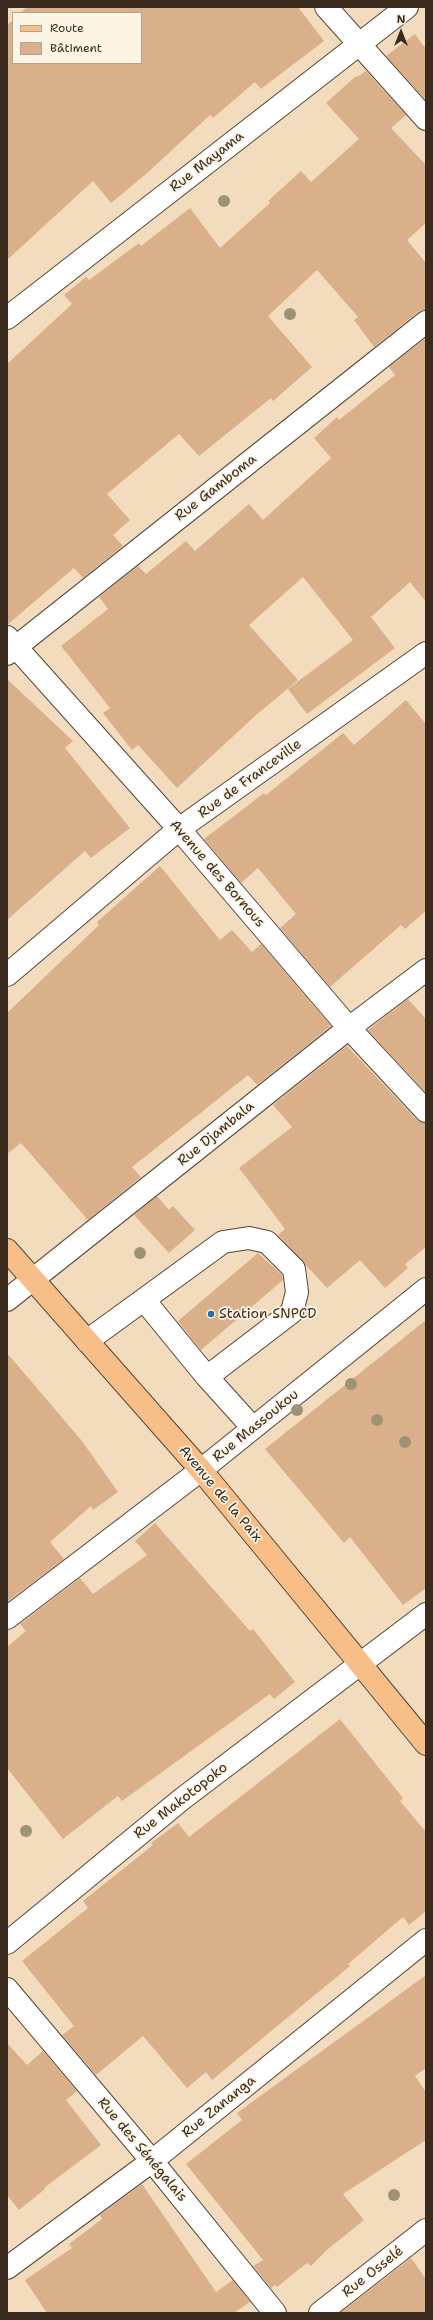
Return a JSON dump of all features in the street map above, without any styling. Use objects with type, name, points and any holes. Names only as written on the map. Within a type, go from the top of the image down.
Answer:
[{"type":"main road","name":"Avenue de la Paix","points":[[7,1250],[200,1470],[426,1744]]},
{"type":"street","points":[[326,7],[360,43],[426,119]]},
{"type":"street","name":"Rue Mayama","points":[[7,318],[407,7]]},
{"type":"street","name":"Rue Gamboma","points":[[10,646],[426,322]]},
{"type":"street","name":"Avenue des Bornous","points":[[10,646],[179,830],[349,1028],[426,1112]]},
{"type":"street","name":"Rue de Franceville","points":[[7,974],[179,830],[426,653]]},
{"type":"street","name":"Rue Djambala","points":[[7,1300],[349,1028],[426,970]]},
{"type":"street","points":[[87,1340],[223,1242],[249,1238],[267,1242],[294,1269],[297,1292],[292,1312],[207,1377]]},
{"type":"street","name":"Rue Massoukou","points":[[7,1618],[200,1470],[426,1290]]},
{"type":"street","points":[[144,1300],[207,1377],[253,1428]]},
{"type":"street","name":"Rue Makotopoko","points":[[7,1943],[182,1799],[426,1614]]},
{"type":"street","name":"Rue Zananga","points":[[7,2268],[152,2161],[426,1940]]},
{"type":"street","name":"Rue des Sénégalais","points":[[7,1989],[152,2161],[275,2313]]},
{"type":"street","name":"Rue Osselé","points":[[320,2313],[426,2230]]},
{"type":"building","points":[[27,7],[298,7],[324,41],[261,89],[255,82],[213,118],[210,115],[145,175],[111,203],[93,181],[7,260],[7,25],[12,21],[12,64],[142,64],[142,12],[21,12]]},
{"type":"building","points":[[415,34],[426,49],[425,99],[386,56]]},
{"type":"building","points":[[366,71],[406,115],[391,128],[426,165],[426,223],[407,240],[426,263],[426,310],[418,312],[374,347],[354,320],[358,317],[317,270],[268,316],[312,367],[273,401],[271,398],[199,456],[179,434],[107,494],[130,520],[113,535],[123,546],[83,578],[74,568],[7,625],[7,364],[72,304],[64,295],[86,277],[89,280],[139,243],[141,246],[190,208],[220,248],[270,203],[268,201],[301,171],[311,182],[359,139],[326,103],[356,76],[357,77]]},
{"type":"building","points":[[426,338],[426,602],[410,582],[371,617],[395,648],[307,714],[288,689],[353,640],[303,577],[249,625],[298,680],[255,716],[177,788],[138,745],[132,750],[103,713],[110,708],[61,646],[108,609],[99,597],[138,566],[146,574],[186,541],[195,551],[249,504],[263,520],[331,458],[314,438],[337,417],[339,420],[395,375],[389,367]]},
{"type":"building","points":[[7,679],[73,741],[65,748],[130,828],[91,858],[85,851],[7,920]]},
{"type":"building","points":[[406,700],[426,724],[426,911],[405,929],[401,925],[330,987],[280,928],[296,914],[258,868],[241,883],[204,839],[264,793],[266,795],[343,733],[354,745]]},
{"type":"building","points":[[160,866],[220,940],[232,930],[252,952],[261,944],[331,1026],[257,1085],[248,1075],[132,1167],[141,1177],[88,1220],[21,1143],[7,1154],[7,1013],[99,925],[97,922]]},
{"type":"building","points":[[408,999],[426,1019],[426,1093],[368,1030]]},
{"type":"building","points":[[347,1046],[417,1120],[426,1123],[426,1247],[405,1264],[408,1268],[385,1288],[360,1260],[327,1288],[278,1235],[285,1229],[239,1168],[292,1127],[273,1105]]},
{"type":"building","points":[[157,1196],[169,1210],[173,1206],[195,1230],[169,1253],[134,1215]]},
{"type":"building","points":[[258,1253],[282,1275],[283,1280],[201,1350],[178,1321]]},
{"type":"building","points":[[426,1320],[426,1588],[403,1605],[350,1537],[344,1543],[265,1449]]},
{"type":"building","points":[[7,1353],[82,1441],[118,1492],[93,1510],[91,1506],[50,1542],[64,1559],[7,1602]]},
{"type":"building","points":[[155,1523],[250,1631],[253,1629],[295,1682],[274,1699],[270,1694],[122,1801],[118,1796],[63,1839],[7,1768],[7,1647],[26,1631],[20,1624],[80,1578],[93,1594],[147,1555],[135,1541]]},
{"type":"building","points":[[340,1719],[403,1798],[400,1801],[426,1832],[426,1911],[409,1925],[403,1917],[348,1964],[350,1966],[212,2080],[206,2072],[187,2088],[143,2036],[96,2075],[62,2035],[74,2026],[22,1961],[88,1908],[83,1901],[153,1845],[151,1843],[178,1823],[189,1837]]},
{"type":"building","points":[[426,1975],[426,2068],[415,2076],[426,2092],[426,2140],[343,2194],[364,2220],[328,2249],[311,2266],[307,2263],[277,2287],[275,2285],[271,2288],[253,2266],[263,2260],[186,2164],[242,2120],[237,2113]]},
{"type":"building","points":[[7,2043],[27,2065],[43,2051],[77,2091],[66,2100],[101,2145],[44,2188],[45,2189],[19,2210],[7,2195]]},
{"type":"building","points":[[142,2184],[216,2292],[233,2280],[250,2302],[234,2313],[47,2313],[25,2280],[72,2248],[69,2244],[102,2219],[100,2215]]},
{"type":"building","points":[[411,2258],[426,2279],[426,2313],[340,2313]]},
{"type":"place","name":"Station SNPCD","points":[[211,1314]]}]
